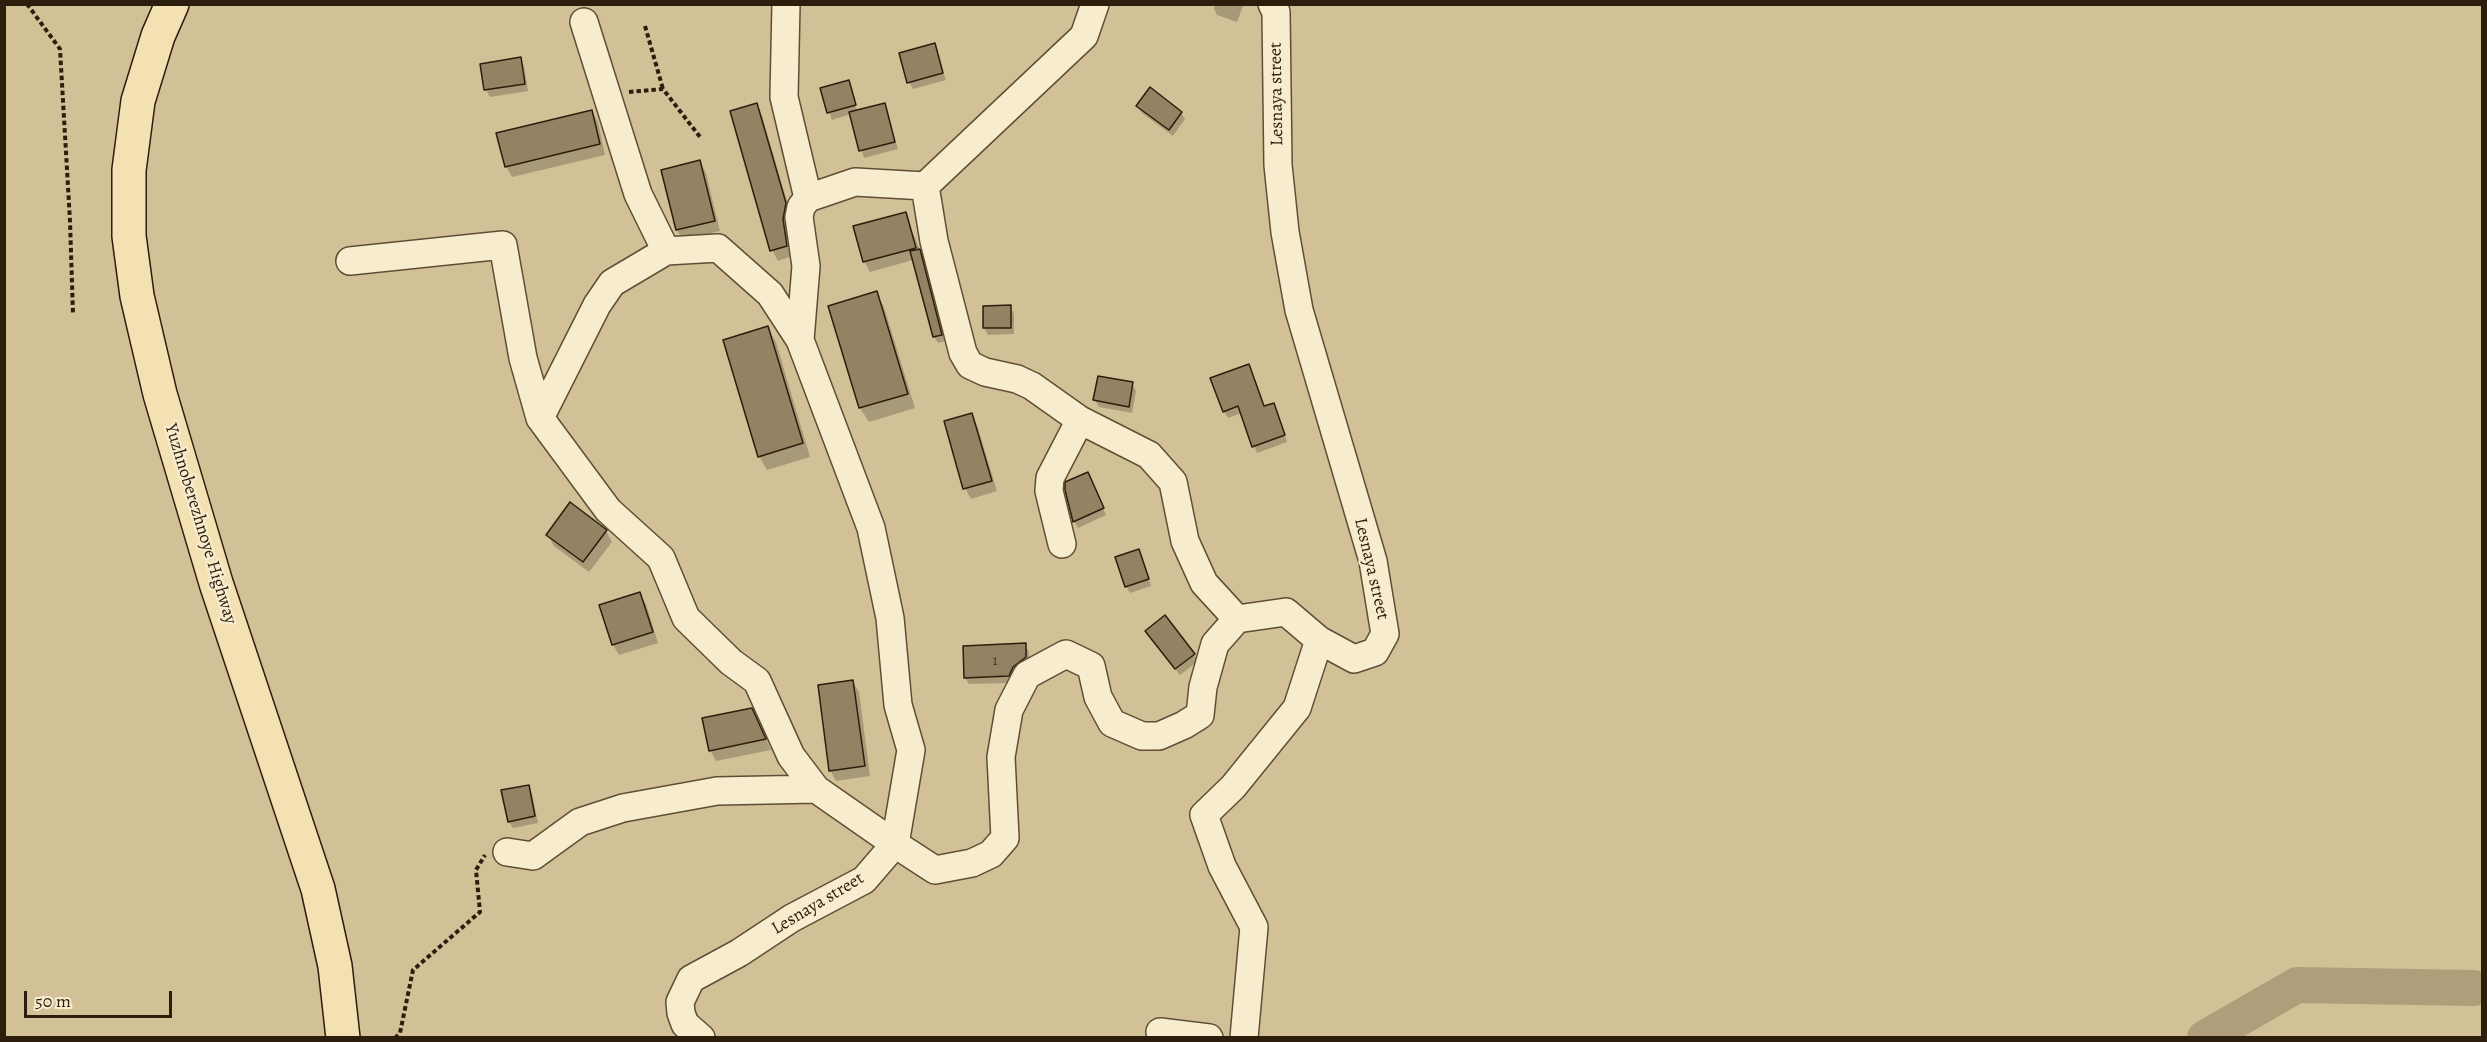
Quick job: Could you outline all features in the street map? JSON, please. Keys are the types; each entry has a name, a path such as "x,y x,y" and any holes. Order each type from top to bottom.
{"highway":[{"name":"Yuzhnoberezhnoye Highway","path":"172,4 158,36 138,101 129,170 129,236 137,296 160,394 216,583 318,889 335,966 343,1038"},
{"name":"Yuzhnoberezhnoye Highway","path":"187,4 172,33 154,102 146,170 146,236 155,297 175,395 335,891 352,968 359,1038"}],"street":[{"path":"786,4 784,97 808,198"},
{"path":"800,340 806,266 798,217 801,207 808,198 855,182 925,186 1084,36 1095,4"},
{"name":"Lesnaya street","path":"1237,619 1286,612 1319,640 1354,659 1375,652 1386,634 1373,561 1297,299 1285,232 1278,165 1276,12 1272,4"},
{"path":"584,22 638,194 666,251"},
{"path":"350,261 503,245 523,358 540,418 608,510 660,558 686,618 731,662 757,681 791,756 816,789 935,870 972,863 991,854 1005,838 1001,757 1009,710 1027,675 1066,654 1090,666 1098,697 1112,723 1142,736 1160,736 1200,715 1203,687 1215,644 1237,619 1204,583 1185,541 1173,482 1149,455 1080,420 1032,386 976,369 970,365 963,353 934,241 925,186"},
{"path":"540,418 597,305 612,283 666,251 718,248 770,294 800,340 871,528 890,618 898,705 911,750 895,844"},
{"path":"1062,544 1049,491 1050,478 1080,420"},
{"path":"1244,1038 1254,927 1222,866 1204,815 1233,787 1297,708 1319,640"},
{"path":"507,852 533,856 580,822 622,808 717,791 816,789"},
{"name":"Lesnaya street","path":"701,1038 686,1024 681,1013 680,1002 691,979 740,952 792,918 864,880 895,844"},
{"path":"1160,1032 1209,1038"}],"path":[{"path":"27,4 60,49 73,314"},
{"path":"645,26 663,89 700,137"},
{"path":"607,94 663,89"},
{"path":"395,1038 400,1033 413,970 480,912 477,870 489,848 507,852"}],"shaded area":[{"path":"5,5 2482,5 2482,1037 5,1037"}],"building":[{"path":"935,43 943,73 907,83 899,53"},
{"path":"521,57 525,84 484,90 480,64"},
{"path":"849,80 856,105 827,113 820,88"},
{"path":"1150,87 1182,112 1169,130 1136,106"},
{"path":"757,103 786,203 783,219 787,246 770,251 730,111"},
{"path":"885,103 895,142 859,151 849,112"},
{"path":"592,110 600,144 505,167 496,133"},
{"path":"700,160 715,221 676,230 661,170"},
{"path":"906,212 916,248 863,262 853,226"},
{"path":"920,249 942,335 933,337 910,251"},
{"path":"877,291 908,394 859,408 828,306"},
{"path":"1011,305 1011,328 983,328 983,306"},
{"path":"768,326 803,443 758,457 723,340"},
{"path":"1249,364 1264,406 1274,403 1285,435 1252,447 1238,406 1223,412 1210,378"},
{"path":"1098,376 1133,382 1129,407 1093,400"},
{"path":"972,413 992,481 963,489 944,421"},
{"path":"1088,472 1104,508 1073,522 1065,482"},
{"path":"570,502 607,530 583,562 546,535"},
{"path":"1139,549 1149,579 1125,587 1115,557"},
{"path":"640,592 653,632 612,645 599,605"},
{"path":"1165,615 1195,654 1175,669 1145,631"},
{"path":"1026,643 1026,657 1013,667 1009,676 964,678 963,646"},
{"path":"853,680 865,766 829,771 818,685"},
{"path":"752,708 766,739 709,751 702,718"},
{"path":"529,785 535,816 508,822 501,790"}],"waterway":[{"path":"2205,1038 2297,985 2474,988"}]}
